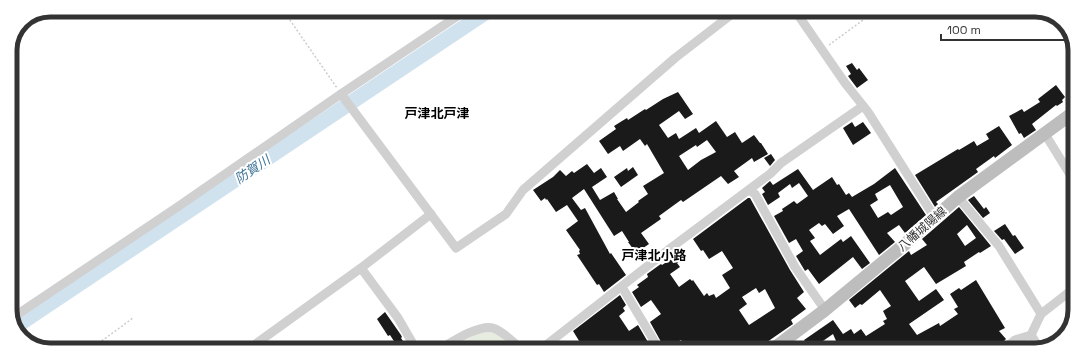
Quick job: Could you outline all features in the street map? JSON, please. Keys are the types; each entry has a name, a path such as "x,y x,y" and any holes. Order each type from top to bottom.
{"main road":[{"name":"八幡城陽線","path":"782,343 825,310 958,197 1068,117"}],"street":[{"path":"17,314 176,208 341,94 457,17"},
{"path":"341,94 456,248 506,214 523,190 675,58 728,17"},
{"path":"800,17 868,112 935,218"},
{"path":"549,343 672,247 770,174 781,163 863,106"},
{"path":"1045,134 1068,171"},
{"path":"749,190 755,194 795,267 825,310"},
{"path":"958,197 999,246 1041,314"},
{"path":"257,343 361,268 431,214"},
{"path":"361,268 398,318 413,343"},
{"path":"622,287 655,343"},
{"path":"1011,343 1015,340 1031,335 1041,314 1068,293"},
{"path":"451,343 470,333 486,327 498,331 513,343"},
{"path":"1031,335 1036,343"}],"path":[{"path":"288,17 341,94"},
{"path":"823,50 867,17"},
{"path":"98,343 132,318"}],"shaded area":[{"path":"482,331 495,332 508,343 460,343"}],"building":[{"path":"852,63 857,70 859,68 868,80 857,88 848,76 851,74 846,66"},
{"path":"1056,85 1065,97 1062,100 1063,102 1057,106 1056,105 1032,124 1036,130 1024,138 1021,133 1019,134 1009,116 1022,109 1024,112 1040,102 1038,99"},
{"path":"678,92 693,114 685,119 679,111 659,125 668,138 676,133 679,139 696,128 699,133 716,121 727,137 735,132 742,143 754,135 768,154 754,162 752,158 734,171 739,177 728,184 721,176 683,202 681,200 659,216 661,219 641,233 649,244 636,253 622,231 614,236 584,189 572,198 581,210 585,208 610,254 611,253 626,275 604,292 599,284 597,285 577,255 580,254 580,250 566,230 578,221 567,205 556,212 547,199 546,200 545,198 541,201 533,190 553,177 560,170 566,176 572,171 574,173 587,164 594,173 601,168 607,177 592,187 600,200 614,192 626,212 648,194 643,186 664,173 647,144 645,146 640,139 623,151 620,146 608,154 599,141 616,129 614,126 627,118 628,120 663,99","holes":["707,140 716,152 701,160 688,170 679,156"]},
{"path":"852,122 855,127 863,122 871,133 853,145 843,128"},
{"path":"999,126 1012,145 995,158 994,156 976,169 978,172 936,202 938,204 935,207 915,175 974,141 977,146 989,139 986,134"},
{"path":"771,154 775,160 770,166 764,158"},
{"path":"633,167 638,175 621,187 614,177 627,168 628,171"},
{"path":"895,168 926,215 905,233 899,225 887,233 895,242 879,255 849,209 837,216 844,226 833,234 825,224 822,226 819,223 809,230 815,238 810,241 820,255 841,239 843,242 851,236 870,263 862,269 853,257 819,284 808,269 805,271 796,256 803,251 796,239 789,243 774,216 783,211 782,209 794,201 797,204 808,196 799,183 792,188 790,184 778,193 780,197 768,205 762,194 765,192 762,188 770,181 773,185 798,169 813,190 832,177 837,185 839,184 846,195 849,193 852,197 874,184","holes":["890,185 903,207 891,215 888,212 878,218 870,205 878,200 875,194"]},
{"path":"974,196 984,209 986,207 990,213 983,218 968,200"},
{"path":"750,198 804,292 797,298 806,309 791,320 793,324 766,343 683,343 681,340 676,343 662,343 650,322 661,314 651,300 641,307 632,292 639,287 637,285 648,277 647,274 676,256 680,261 677,263 680,267 670,274 679,287 690,279 692,281 693,280 704,296 707,293 709,296 714,294 716,298 730,288 722,275 733,268 722,251 709,259 703,250 701,251 693,239","holes":["756,288 759,293 765,289 775,308 749,325 739,310 747,304 742,297"]},
{"path":"959,207 991,246 964,262 966,266 936,284 924,267 905,281 919,301 936,289 944,300 909,324 917,335 939,323 940,326 958,314 954,309 958,307 950,294 959,288 961,290 976,280 1005,328 999,331 1006,339 1002,343 837,343 833,334 820,343 806,343 804,340 833,320 843,334 851,329 854,334 861,329 866,336 885,324 883,321 887,319 883,311 891,306 880,290 862,305 860,304 855,308 849,300 909,251 911,255 927,245 922,239","holes":["967,225 976,238 965,246 957,234"]},
{"path":"1005,224 1024,248 1015,254 1004,239 1002,240 994,231"},
{"path":"620,295 626,305 623,308 625,311 619,316 629,331 638,325 648,343 580,343 573,331"},
{"path":"385,312 401,335 404,343 395,343 390,335 388,336 377,319"}],"waterway":[{"name":"防賀川","path":"20,324 479,17"}],"district":[{"name":"戸津北戸津","path":"437,113"},
{"name":"戸津北小路","path":"654,255"}]}
